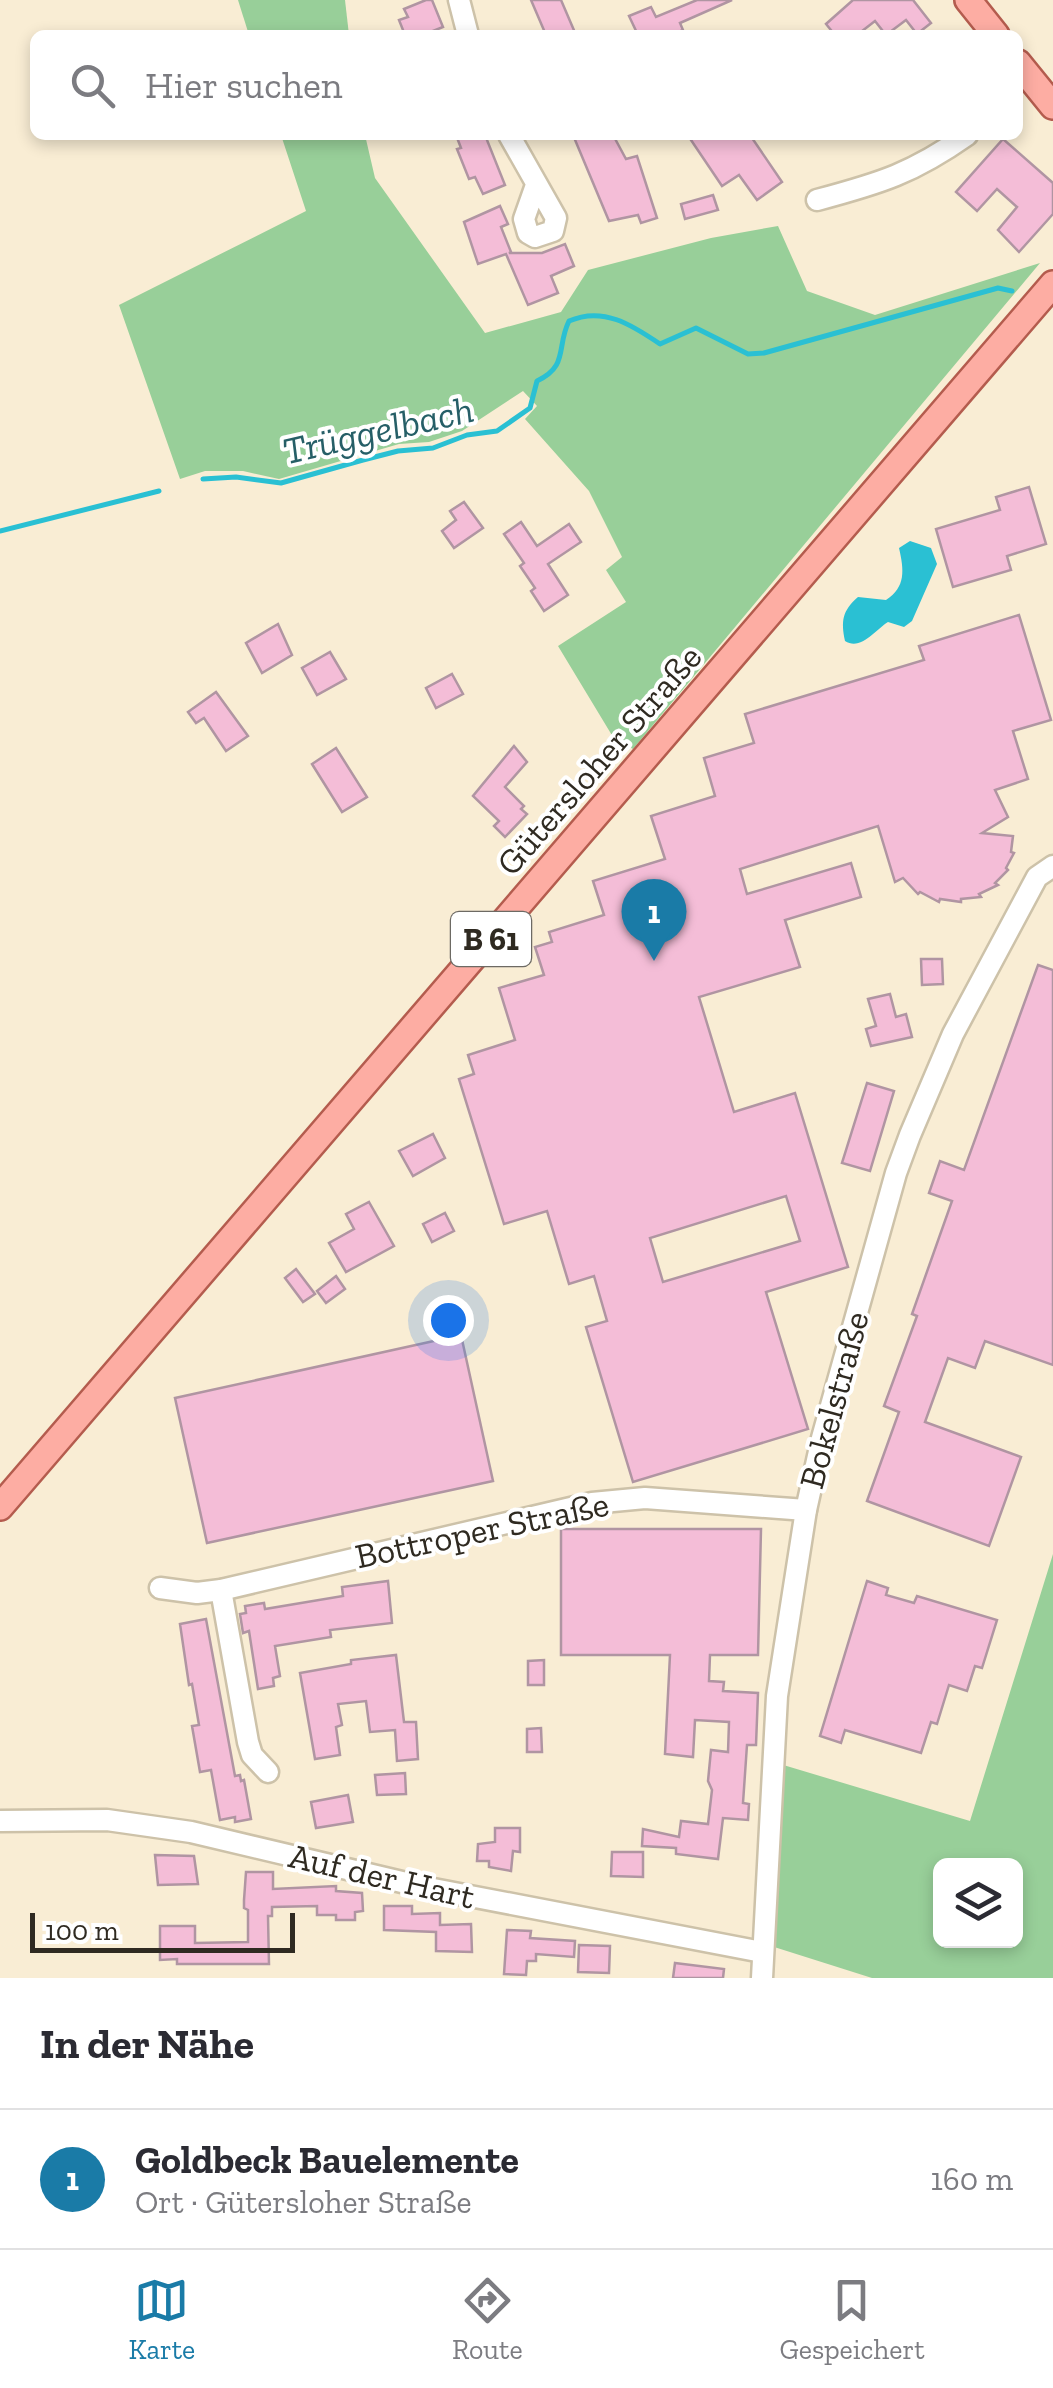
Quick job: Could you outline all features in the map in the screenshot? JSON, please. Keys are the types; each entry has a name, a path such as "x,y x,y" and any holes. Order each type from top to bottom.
{"main road":[{"path":"968,0 992,30"},
{"path":"1023,80 1053,106"},
{"name":"Gütersloher Straße","path":"0,1507 1053,284"}],"street":[{"path":"458,0 467,30"},
{"path":"512,140 536,185"},
{"path":"818,200 902,175 960,140"},
{"name":"Bokelstraße","path":"762,1978 777,1696 806,1510 822,1438 910,1135 953,1034 1037,877 1053,866"},
{"name":"Bottroper Straße","path":"160,1588 197,1593 221,1590 592,1502 645,1498 806,1510"},
{"path":"221,1590 248,1742 252,1755 268,1772"},
{"name":"Auf der Hart","path":"0,1821 107,1820 191,1832 422,1887 762,1952"}],"green space":[{"path":"238,0 345,0 348,30 247,30"},
{"path":"283,140 366,140 375,178 485,333 561,312 588,270 711,238 778,226 807,291 875,315 1040,263 633,749 613,737 558,646 626,602 606,570 622,557 589,491 525,419 537,406 523,391 462,431 429,442 399,444 279,479 243,471 205,471 180,479 119,305 306,211"},
{"path":"1053,1554 1053,1978 872,1978 771,1946 780,1764 970,1821"}],"water":[{"path":"910,541 931,548 937,564 912,621 904,627 888,622 862,641 845,641 844,617 858,597 886,600 897,589 902,571 899,548"}],"building":[{"path":"432,0 443,27 403,30 399,20 408,17 404,9"},
{"path":"531,0 561,0 574,30 544,30"},
{"path":"697,0 732,0 680,23 683,30 636,30 629,16 651,7 656,17"},
{"path":"853,0 913,0 931,23 922,30 914,30 906,20 893,30 882,30 875,21 863,30 831,30 826,24"},
{"path":"458,140 487,140 505,185 483,194 475,177 469,179 457,149 461,148"},
{"path":"575,140 616,140 626,159 637,156 657,218 641,223 638,215 609,221"},
{"path":"691,140 753,140 782,182 757,200 739,175 722,186"},
{"path":"1004,140 1053,183 1053,214 1019,252 998,230 1017,207 997,189 977,211 956,192"},
{"path":"713,195 718,210 685,219 681,204"},
{"path":"500,206 508,224 501,227 509,253 542,253 565,244 574,266 551,276 558,293 528,305 506,254 478,264 464,222"},
{"path":"1029,487 1046,544 1007,556 1011,570 953,587 936,529 1000,510 996,497"},
{"path":"464,502 483,528 454,548 442,531 456,520 450,511"},
{"path":"521,522 537,546 569,524 581,542 548,564 568,595 544,611 520,566 524,563 504,534"},
{"path":"1019,615 1051,720 1013,731 1028,779 995,790 1008,817 982,833 1013,836 1014,853 1008,870 995,883 998,885 979,894 981,897 961,902 939,902 918,894 903,878 895,882 878,826 740,869 747,894 851,863 861,897 785,920 800,967 699,997 734,1112 795,1093 848,1267 766,1292 808,1429 633,1482 586,1327 607,1321 594,1276 569,1284 547,1211 504,1224 459,1079 474,1074 468,1055 515,1040 499,988 544,975 535,947 552,942 549,932 604,915 593,881 665,859 651,816 715,796 704,758 754,743 745,714 924,660 919,646","holes":["786,1196 800,1241 663,1282 650,1238"]},
{"path":"278,624 292,655 262,673 246,643"},
{"path":"330,652 346,679 317,695 302,668"},
{"path":"452,674 463,694 436,708 426,688"},
{"path":"216,692 248,736 226,751 204,718 196,723 188,712"},
{"path":"514,746 527,762 505,787 527,814 505,837 494,826 499,821 473,796"},
{"path":"336,748 367,797 342,812 312,764"},
{"path":"921,959 942,959 943,984 922,985"},
{"path":"1038,965 1053,970 1053,1365 985,1341 975,1368 948,1358 925,1422 1021,1457 989,1546 867,1501 899,1412 884,1406 952,1201 929,1193 940,1161 964,1170"},
{"path":"890,994 896,1017 906,1014 912,1037 871,1046 866,1029 876,1026 868,999"},
{"path":"867,1083 894,1091 870,1171 842,1163"},
{"path":"433,1134 445,1158 413,1176 399,1151"},
{"path":"369,1202 394,1246 346,1272 329,1243 354,1229 346,1214"},
{"path":"445,1213 454,1231 432,1242 423,1224"},
{"path":"296,1269 315,1294 303,1302 285,1278"},
{"path":"336,1276 345,1289 326,1303 317,1291"},
{"path":"461,1335 493,1481 207,1543 175,1398"},
{"path":"561,1529 761,1529 758,1655 710,1655 709,1681 724,1682 723,1691 758,1693 756,1745 747,1745 743,1803 749,1804 748,1820 723,1818 718,1859 676,1854 676,1848 642,1846 643,1829 679,1837 681,1821 708,1824 711,1750 728,1752 729,1722 695,1720 693,1757 665,1754 670,1655 561,1655"},
{"path":"388,1581 392,1623 330,1630 331,1637 275,1646 280,1676 273,1678 274,1686 258,1689 249,1631 243,1633 240,1614 246,1613 245,1606 264,1603 265,1609 343,1596 342,1587"},
{"path":"867,1581 888,1588 886,1595 914,1603 917,1596 997,1620 982,1668 975,1666 967,1691 949,1685 937,1724 931,1722 921,1753 845,1730 841,1743 820,1736"},
{"path":"206,1619 235,1776 244,1780 251,1819 235,1822 235,1817 220,1820 211,1770 200,1772 192,1726 199,1725 180,1624"},
{"path":"396,1655 404,1722 416,1722 418,1759 397,1761 395,1730 370,1732 366,1701 338,1704 342,1725 336,1727 340,1755 315,1759 300,1673 351,1664 351,1660"},
{"path":"544,1660 544,1685 528,1685 528,1661"},
{"path":"541,1728 542,1752 527,1752 527,1729"},
{"path":"405,1773 406,1794 377,1795 375,1775"},
{"path":"348,1795 353,1822 316,1828 311,1802"},
{"path":"495,1828 520,1828 520,1852 513,1851 511,1871 489,1867 489,1861 477,1861 478,1844 495,1842"},
{"path":"612,1852 643,1852 643,1877 611,1876"},
{"path":"155,1855 194,1856 198,1884 158,1885"},
{"path":"246,1872 273,1872 273,1889 336,1886 336,1891 362,1893 363,1911 355,1912 355,1920 336,1920 336,1915 317,1915 317,1906 272,1907 272,1916 268,1916 269,1964 177,1964 177,1959 160,1960 160,1926 195,1926 195,1943 248,1942 248,1910 244,1908"},
{"path":"384,1906 412,1906 412,1914 440,1913 440,1925 471,1924 472,1952 436,1951 436,1932 384,1930"},
{"path":"507,1930 531,1931 530,1938 575,1941 574,1957 536,1954 536,1961 527,1961 526,1975 504,1974"},
{"path":"579,1945 610,1946 609,1973 578,1972"},
{"path":"675,1963 724,1969 723,1978 673,1978"}],"waterway":[{"name":"Trüggelbach","path":"203,479 236,477 281,483 398,451 433,448 467,435 497,431 530,408 537,381 558,362 569,321 582,317 617,320 660,344 696,328 748,354 764,353 998,288 1012,291"},
{"name":"Trüggelbach","path":"0,531 159,491"}],"place":[{"name":"Goldbeck Bauelemente","path":"654,961"}]}
